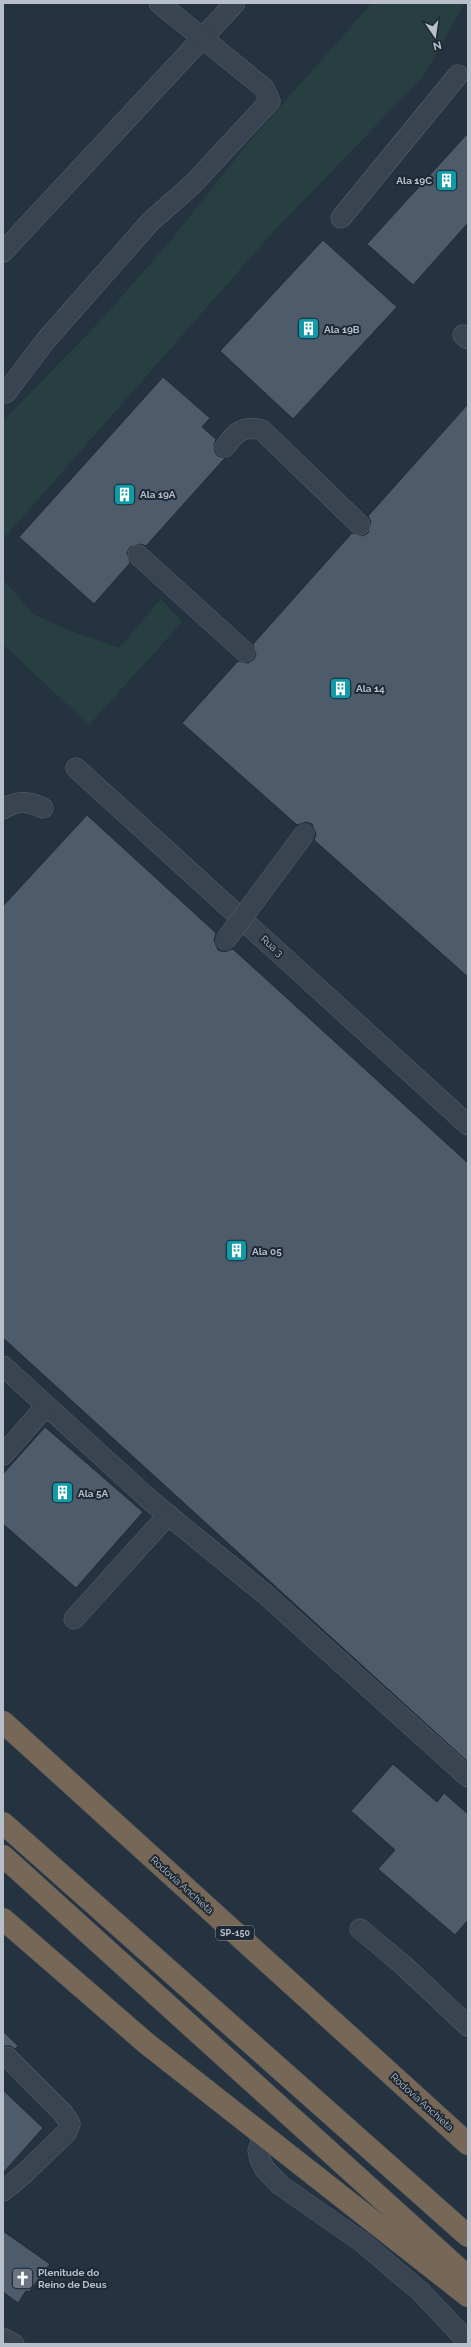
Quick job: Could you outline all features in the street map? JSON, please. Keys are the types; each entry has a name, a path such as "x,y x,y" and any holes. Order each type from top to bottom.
{"highway":[{"name":"Rodovia Anchieta","path":"3,1722 468,2144"},
{"path":"3,1823 468,2236"},
{"path":"3,1856 468,2277"},
{"path":"3,1919 146,2043 468,2296"}],"street":[{"path":"6,393 46,340 151,221 192,185 267,106 269,96 264,88 159,3"},
{"path":"3,252 235,3"},
{"path":"341,218 465,74"},
{"path":"225,446 240,430 247,428 262,430 360,525"},
{"path":"138,555 245,652"},
{"name":"Rua 3","path":"76,768 468,1125"},
{"path":"3,808 15,803 29,802 43,808"},
{"path":"225,941 305,833"},
{"path":"3,1366 168,1516 265,1594 468,1777"},
{"path":"3,1454 46,1406"},
{"path":"74,1619 168,1516"},
{"path":"360,1929 402,1964 468,2026"},
{"path":"3,2191 67,2132 70,2124 63,2113 7,2057"},
{"path":"263,2136 258,2151 260,2159 264,2168 280,2185 368,2247 421,2292 468,2342"},
{"path":"3,2338 14,2344"}],"green space":[{"path":"372,3 465,3 423,77 273,232 6,536 3,533 3,421 103,318 170,241 247,144"},
{"path":"3,579 33,614 66,629 119,648 161,599 182,622 89,725 3,644"}],"building":[{"name":"Ala 19C","path":"468,133 468,223 413,285 367,244"},
{"name":"Ala 19B","path":"323,240 397,307 293,419 220,351"},
{"name":"Ala 19A","path":"163,377 210,418 202,427 216,439 214,445 215,452 218,456 225,458 146,546 140,544 130,547 127,553 130,563 94,604 19,537"},
{"name":"Ala 14","path":"468,404 468,977 314,840 316,834 312,824 306,822 297,825 182,723 238,661 248,663 254,659 256,654 253,644 352,533 363,536 368,533 371,522 368,516"},
{"name":"Ala 05","path":"87,815 216,933 214,940 218,950 224,952 233,949 468,1163 468,1762 3,1338 3,906"},
{"name":"Ala 5A","path":"45,1427 143,1512 76,1588 3,1524 3,1474"},
{"path":"393,1764 437,1802 444,1793 468,1814 468,1920 455,1935 378,1869 395,1850 351,1811"},
{"path":"3,2031 18,2046 15,2049 10,2046 3,2046"},
{"path":"3,2090 43,2128 3,2173"},
{"name":"Plenitude do Reino de Deus","path":"3,2231 50,2264 29,2292 26,2291 18,2303 3,2292"}],"place":[{"name":"Ala 19C","path":"447,180"},
{"name":"Ala 19B","path":"308,329"},
{"name":"Ala 19A","path":"125,494"},
{"name":"Ala 14","path":"341,688"},
{"name":"Ala 05","path":"236,1251"},
{"name":"Ala 5A","path":"62,1493"},
{"name":"Plenitude do Reino de Deus","path":"22,2278"}]}
